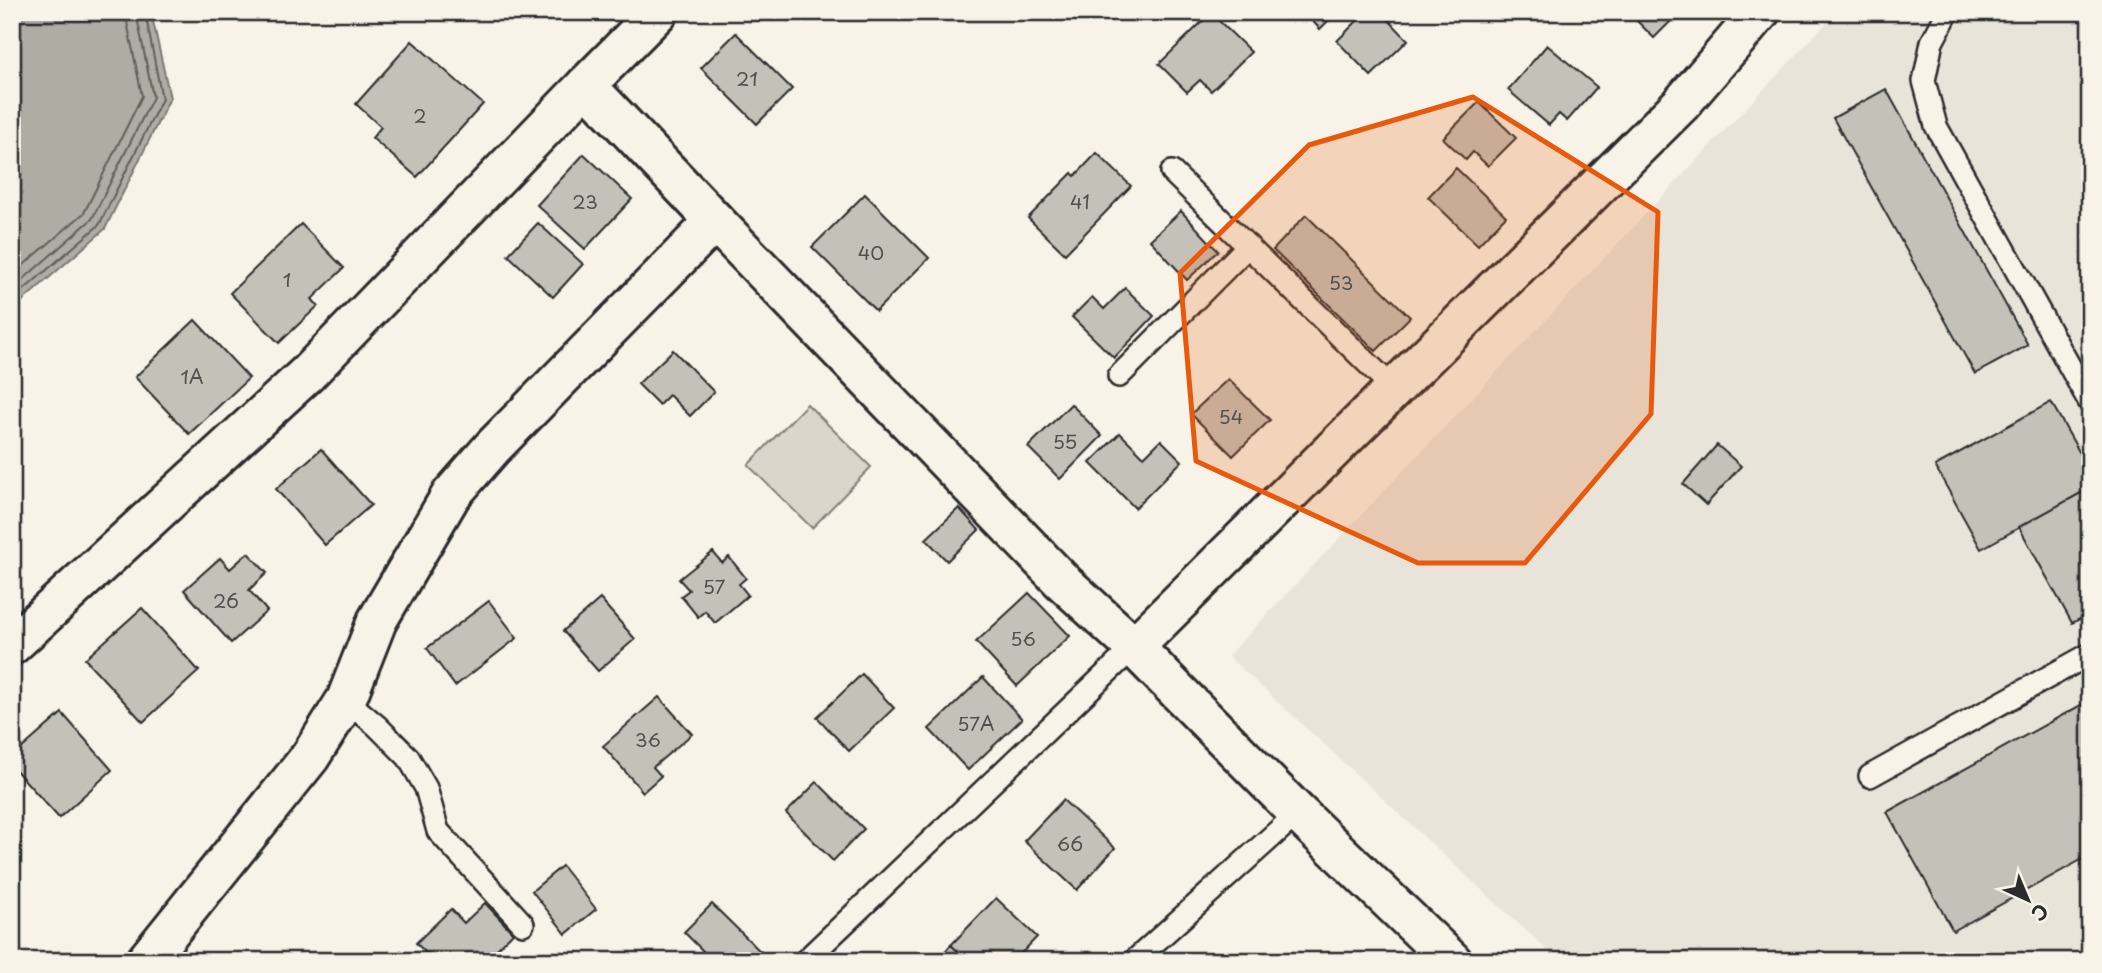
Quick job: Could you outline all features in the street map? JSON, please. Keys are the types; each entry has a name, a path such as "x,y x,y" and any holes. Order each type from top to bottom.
{"street":[{"path":"12,645 307,374 658,12"},
{"path":"1134,647 1681,104 1752,15"},
{"path":"586,85 1062,581 1134,647 1298,813 1452,961"},
{"path":"146,961 310,757 345,700 377,621 451,495 492,447 715,222"}],"lane":[{"path":"1948,12 1932,42 1924,81 1936,126 2090,403"},
{"path":"1172,172 1395,390"},
{"path":"1119,376 1248,246"},
{"path":"805,961 1134,647"},
{"path":"1870,776 2090,654"},
{"path":"345,700 377,726 408,757 426,788 438,831 523,924"},
{"path":"1134,961 1298,813"}],"highlighted area":[{"path":"1473,97 1658,212 1651,414 1525,563 1418,563 1196,461 1180,273 1309,145"}],"shaded area":[{"path":"1837,12 2090,12 2090,961 1559,961 1228,656"},
{"path":"807,404 871,467 812,528 748,465"}],"water":[{"path":"12,12 151,12 170,98 105,229 12,310"}],"building":[{"path":"1304,12 1337,12 1320,29"},
{"path":"1366,12 1381,12 1408,40 1371,76 1337,41"},
{"path":"1628,12 1680,12 1654,38"},
{"path":"1211,13 1251,52 1211,91 1200,80 1187,92 1159,64"},
{"path":"736,33 792,89 757,124 701,68"},
{"path":"412,41 483,104 417,177 372,138 381,127 356,104"},
{"path":"1547,45 1597,87 1567,121 1559,114 1549,125 1508,90"},
{"path":"1886,89 2028,345 1975,374 1833,118"},
{"path":"1479,102 1516,138 1488,166 1473,152 1466,160 1443,138"},
{"path":"1097,153 1131,186 1065,254 1028,218 1072,173 1075,176"},
{"path":"584,154 632,199 585,249 537,205"},
{"path":"1456,168 1506,216 1478,245 1428,197"},
{"path":"865,194 929,258 876,311 812,247"},
{"path":"1181,211 1218,251 1187,280 1150,240"},
{"path":"1306,215 1410,317 1376,351 1273,250"},
{"path":"538,223 583,264 553,297 508,255"},
{"path":"301,224 344,268 312,299 318,306 279,343 230,293"},
{"path":"1125,288 1154,316 1114,358 1072,317 1092,297 1104,309"},
{"path":"195,320 249,378 189,434 135,377"},
{"path":"673,350 714,392 690,416 669,395 659,405 638,384"},
{"path":"1228,379 1270,420 1233,456 1191,414"},
{"path":"2051,402 2090,471 2090,488 1981,549 1935,466"},
{"path":"1071,404 1102,436 1060,479 1028,447"},
{"path":"1120,433 1144,457 1161,440 1182,461 1135,508 1090,463"},
{"path":"1717,445 1741,466 1706,505 1683,484"},
{"path":"321,449 371,505 325,545 276,489"},
{"path":"2090,488 2090,614 2072,623 2019,527"},
{"path":"959,508 979,530 947,561 926,539"},
{"path":"713,552 722,563 729,557 746,578 739,584 748,595 715,623 705,611 698,617 681,596 689,590 679,579"},
{"path":"248,553 267,573 249,590 267,611 231,643 184,590 220,558 230,569"},
{"path":"1029,593 1070,636 1017,686 976,642"},
{"path":"600,599 635,639 598,671 563,631"},
{"path":"489,601 517,638 455,686 427,648"},
{"path":"142,608 199,671 143,722 85,659"},
{"path":"862,674 894,708 849,751 817,717"},
{"path":"983,677 1022,719 968,770 929,729"},
{"path":"659,697 692,734 653,767 661,776 643,792 603,746"},
{"path":"2090,700 2090,855 1953,931 1887,812"},
{"path":"62,713 112,770 59,818 12,766 12,757"},
{"path":"817,782 864,829 833,861 786,813"},
{"path":"1063,800 1115,848 1077,890 1024,841"},
{"path":"562,866 596,909 566,934 532,891"},
{"path":"996,898 1037,937 1017,961 968,961 951,945"},
{"path":"485,903 513,933 485,961 434,961 416,943 451,909 464,923"},
{"path":"712,904 765,956 760,961 713,961 684,932"},
{"path":"951,945 968,961 936,961"},
{"path":"401,951 411,961 391,961"}]}
